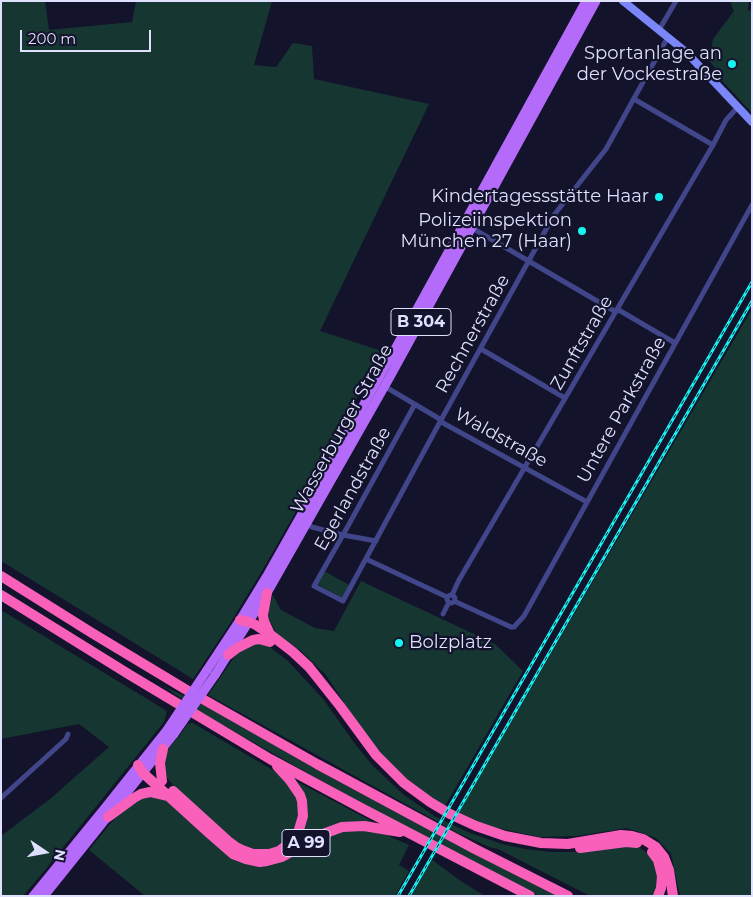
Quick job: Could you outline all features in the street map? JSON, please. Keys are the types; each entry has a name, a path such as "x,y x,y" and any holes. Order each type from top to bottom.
{"highway":[{"path":"1,576 185,689 317,764 475,849 568,896"},
{"path":"267,593 264,621 270,638 322,692 362,748 399,787 426,807 474,832 520,845 560,850 634,842 651,851 658,860 662,876 658,896"},
{"name":"A 99","path":"1,595 130,676 270,759 530,896"},
{"path":"245,622 293,652 309,667 381,760 404,783 430,802 476,826 505,836 535,842 568,844 622,835 643,839 656,847 664,857 673,896"},
{"path":"228,655 253,640 270,638"},
{"path":"162,781 160,763 163,749"},
{"path":"143,769 162,781 228,841 242,850 253,854 268,854 279,851 291,842 298,833 303,816 302,801 297,790 270,759"},
{"name":"A 99","path":"143,769 169,796 234,854 253,861 267,861 282,857 323,834 342,827 364,826 412,835"},
{"path":"108,817 141,794 150,792 169,796"}],"main road":[{"name":"Wasserburger Straße","path":"381,385 430,287 586,1"},
{"name":"Wasserburger Straße","path":"301,528 472,228 596,1"},
{"path":"623,1 691,56 752,122"},
{"name":"B 304","path":"33,896 143,769 163,749 170,732 207,670 267,593 301,528"},
{"name":"B 304","path":"44,896 108,817 170,732 216,675 301,528"}],"street":[{"path":"659,30 676,1"},
{"name":"Rechnerstraße","path":"344,600 554,215 601,156 668,37"},
{"path":"634,99 713,145"},
{"name":"Zunftstraße","path":"443,614 459,580 726,120 738,107"},
{"name":"Untere Parkstraße","path":"450,599 508,626 514,627 524,616 752,206"},
{"path":"472,228 675,343"},
{"path":"481,349 565,398"},
{"name":"Waldstraße","path":"381,385 415,404 443,423 587,502"},
{"name":"Egerlandstraße","path":"344,600 314,586 415,404"},
{"path":"301,528 312,527 343,535 376,540"},
{"path":"366,560 450,599"},
{"path":"1,798 66,739 68,734"}],"green space":[{"path":"1,1 45,1 49,30 132,22 136,1 272,1 254,65 276,67 293,43 312,46 314,79 429,104 320,331 382,351 360,391 347,422 262,571 193,679 1,561 1,504 3,502 1,501"},
{"name":"Sportanlage an der Vockestraße","path":"732,1 749,1 748,10 750,11 752,5 752,113 712,70 715,67 708,60 711,57 713,39 734,11 731,4"},
{"path":"752,309 752,896 680,896 671,854 656,838 627,828 577,836 540,837 487,826 458,813"},
{"path":"324,571 351,586 344,599 317,584"},
{"path":"361,581 495,644 523,671 445,806 413,785 372,744 325,674 300,650 277,634 269,619 269,609 273,595 281,610 315,628 334,631"},
{"path":"1,610 167,711 164,722 23,896 1,896 1,836 50,799 109,747 79,724 1,739"},
{"path":"254,642 266,644 288,661 324,700 373,766 404,795 436,817 470,833 502,844 525,849 573,852 616,845 638,847 649,854 657,867 659,880 653,896 590,896 498,849 458,833 208,695 235,656"},
{"path":"163,686 206,706 328,776 557,896 539,896 406,827 202,713"},
{"path":"191,722 276,772 293,789 301,807 292,837 276,848 263,851 239,845 176,789 164,774 163,768 166,752 188,723 190,724"},
{"path":"149,771 232,848 255,857 279,854 292,845 300,835 306,818 306,806 302,792 294,780 377,824 356,823 337,826 318,833 284,854 271,859 244,857 237,854 221,841"},
{"path":"159,795 250,863 336,831 381,830 409,845 399,865 409,871 395,896 145,896 89,850 122,811 143,797"},
{"path":"431,859 462,882 485,896 410,896"}],"railway":[{"path":"398,896 752,282"},
{"path":"409,896 752,301"}],"place":[{"name":"Sportanlage an der Vockestraße","path":"732,64"},
{"name":"Kindertagessstätte Haar","path":"659,197"},
{"name":"Polizeiinspektion München 27 (Haar)","path":"582,231"},
{"name":"Bolzplatz","path":"399,643"}]}
